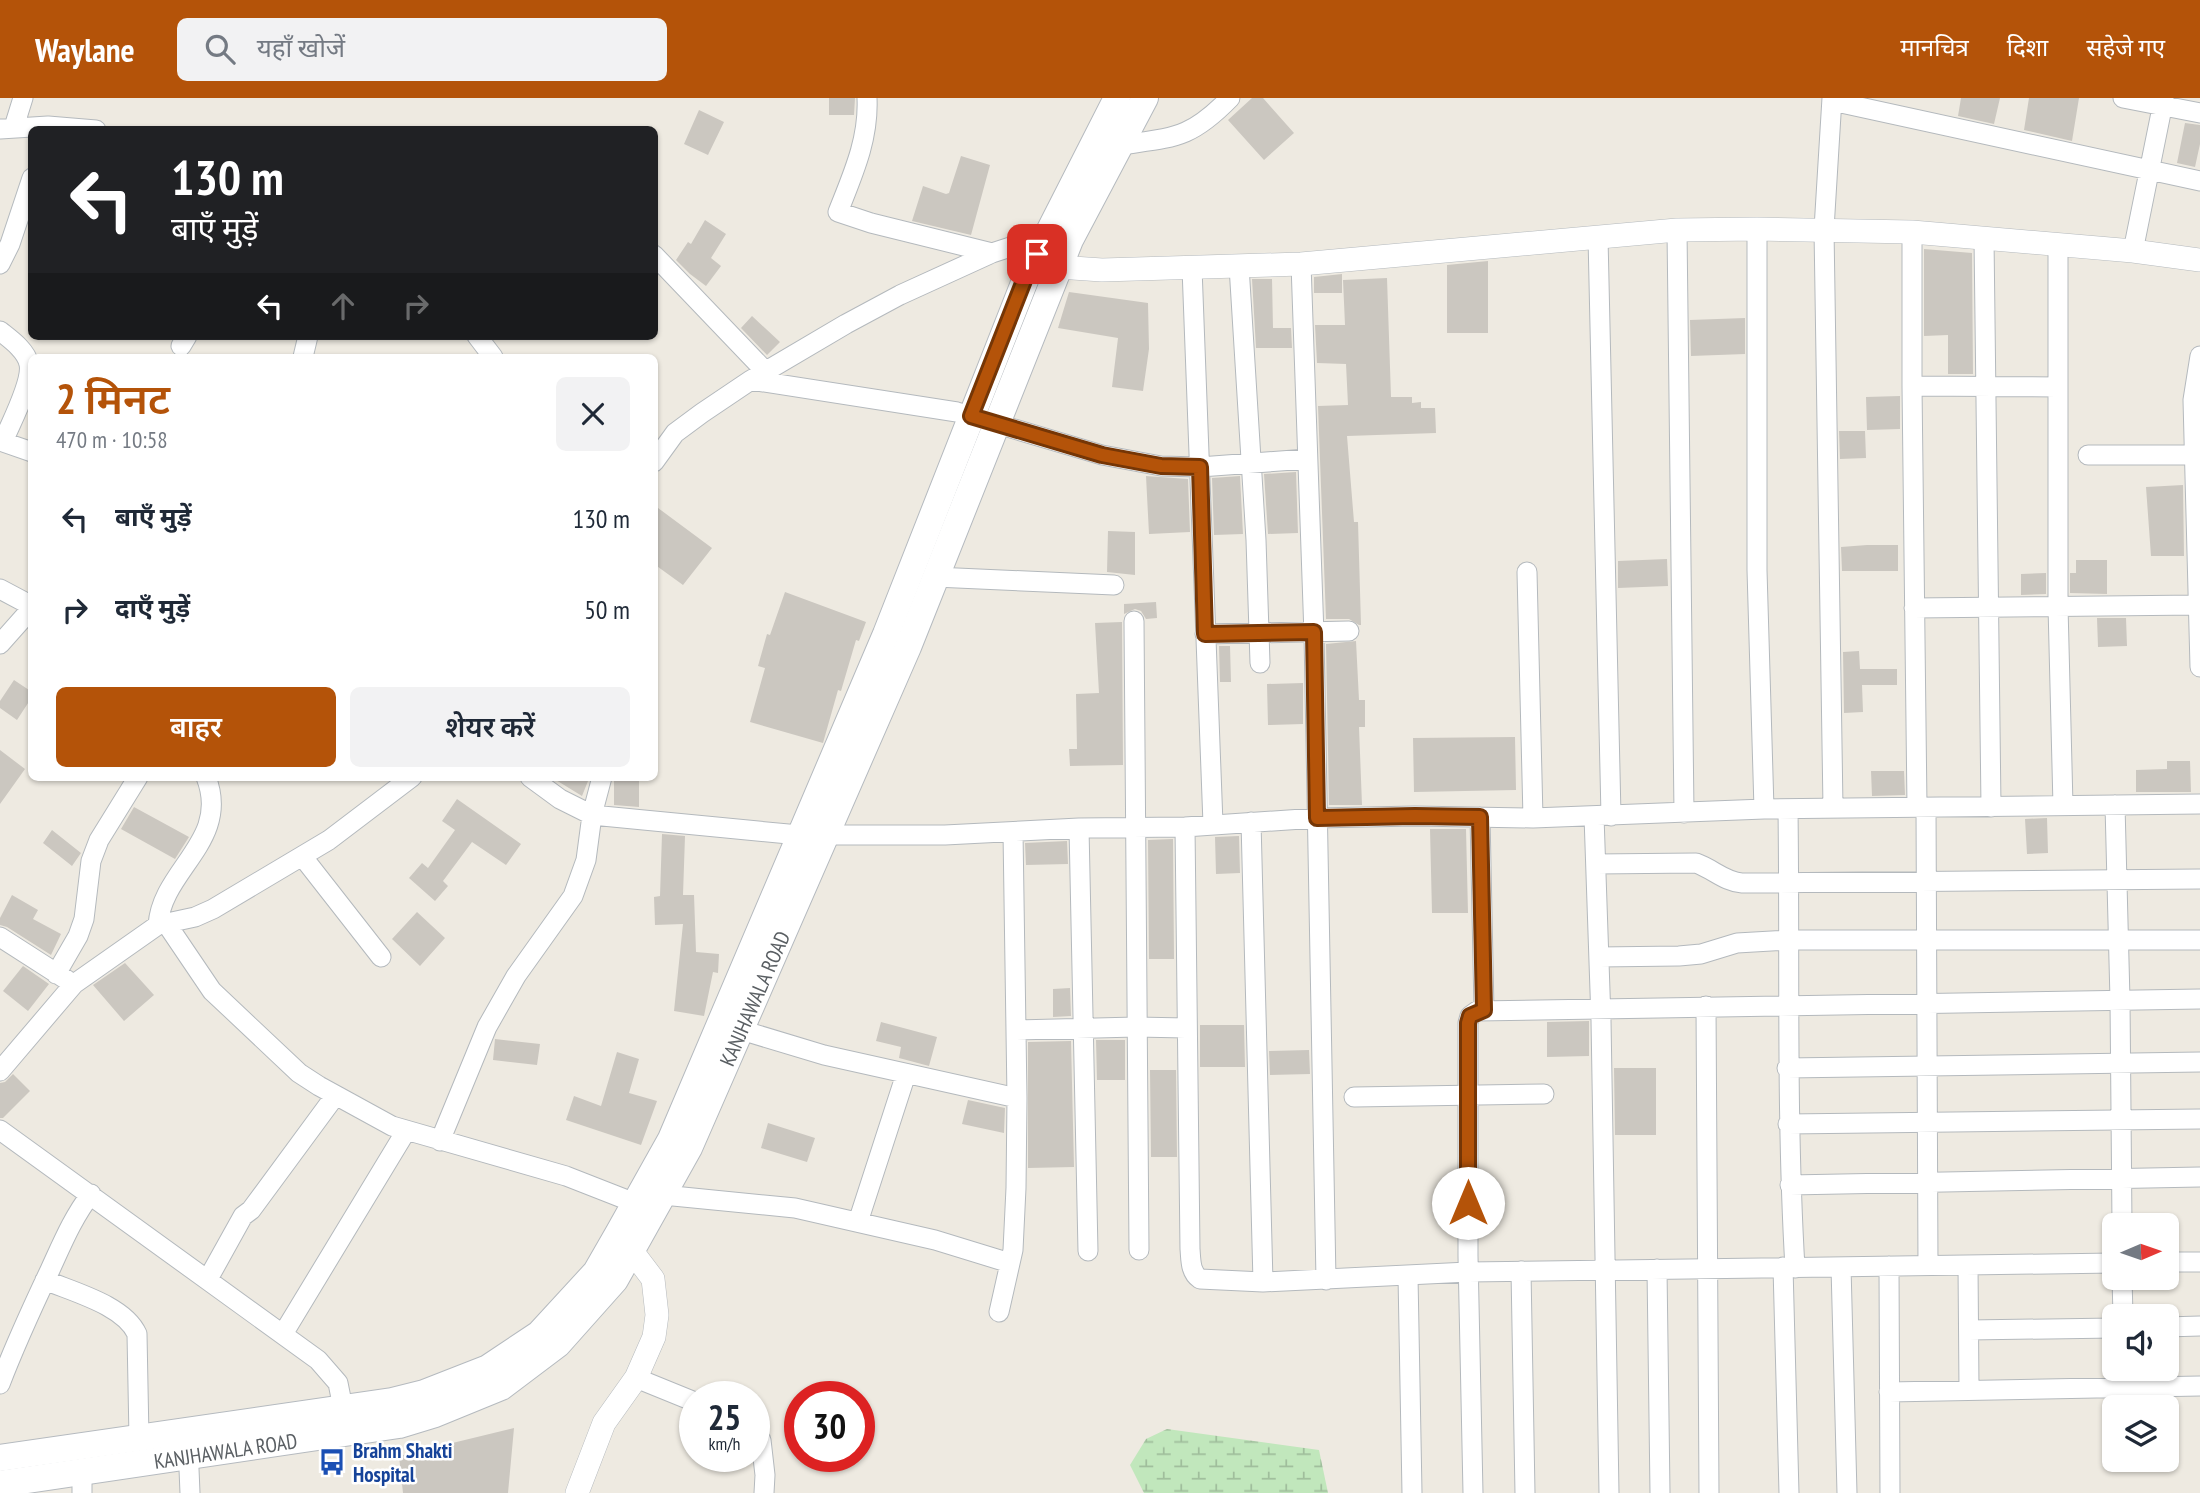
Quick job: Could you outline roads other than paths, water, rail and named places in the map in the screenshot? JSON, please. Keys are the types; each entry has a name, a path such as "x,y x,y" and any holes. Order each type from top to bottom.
{"main road":[{"name":"KANJHAWALA ROAD","path":"0,1484 82,1482 188,1443 343,1408 424,1393 488,1368 539,1334 623,1244 663,1195 689,1148 908,647 935,577 1027,273 1117,98"},
{"name":"KANJHAWALA ROAD","path":"0,1458 139,1438 188,1443 399,1425 435,1414 500,1387 558,1344 615,1280 635,1203 671,1139 886,634 983,420 1070,240 1145,98"}],"street":[{"path":"23,98 7,128 28,128"},
{"path":"867,98 866,132 838,212 871,223 992,253"},
{"path":"1121,145 1183,135 1196,129 1230,98"},
{"path":"2123,98 2164,102 2200,113"},
{"path":"1833,808 1824,229 1832,99 2149,172 2200,181"},
{"path":"2133,251 2164,102"},
{"path":"0,264 10,244 28,190"},
{"path":"1757,229 1757,556 1764,809"},
{"path":"1058,267 1082,270 1301,264 1677,230 1757,229 1912,232 2133,251 2200,260"},
{"path":"1677,230 1684,813"},
{"path":"1912,232 1914,608 1926,881 1928,1265"},
{"path":"658,456 675,433 758,376 900,295 992,253 1047,235"},
{"path":"1598,237 1602,816 1596,864 1609,1493"},
{"path":"1984,238 1991,807"},
{"path":"2058,244 2058,607 2063,806"},
{"path":"658,260 758,376 983,420 1113,457 1161,466 1200,467 1307,459"},
{"path":"1301,264 1314,632 1326,1280"},
{"path":"1239,266 1260,663"},
{"path":"1192,268 1213,824"},
{"path":"0,331 14,342 28,362"},
{"path":"480,340 491,354"},
{"path":"2200,356 2193,400 2197,455 2200,667"},
{"path":"28,381 1,442 28,451"},
{"path":"1912,386 2057,387"},
{"path":"2088,455 2197,455"},
{"path":"1527,572 1533,818"},
{"path":"935,577 1114,585"},
{"path":"0,589 28,605"},
{"path":"1914,608 2198,606"},
{"path":"1134,621 1139,1250"},
{"path":"0,644 25,628"},
{"path":"1205,634 1349,631"},
{"path":"56,974 78,936 84,919 91,861 99,841 136,781"},
{"path":"207,781 212,808 208,829 161,905 162,924 212,991 299,1073 373,1117 440,1141 566,1176 635,1203"},
{"path":"0,1071 74,984 162,924 195,917 213,909 330,840 407,781"},
{"path":"536,781 561,799 592,815 799,835 944,835 1079,828 1185,827 1317,818 1533,818 1764,809 2200,804"},
{"path":"440,1141 487,1027 516,976 573,896 586,860 592,815 601,781"},
{"path":"2115,805 2122,1213"},
{"path":"1788,809 1789,1493"},
{"path":"1480,817 1484,1010"},
{"path":"1251,822 1263,1282"},
{"path":"1185,827 1191,1266 1194,1275 1200,1279 1263,1282 1468,1272 2102,1263"},
{"path":"1079,828 1088,1251"},
{"path":"999,1312 1015,1232 1017,1098 1013,832"},
{"path":"302,856 381,957"},
{"path":"1596,864 1696,863 1732,882 2200,879"},
{"path":"0,937 74,984"},
{"path":"1599,957 1701,954 1737,943 1789,940 2200,940"},
{"path":"1473,1493 1468,1272 1467,1096 1470,1016 1484,1010 1601,1011 1706,1006 2200,999"},
{"path":"1706,1006 1709,1493"},
{"path":"1016,1030 1186,1028"},
{"path":"741,1030 824,1055 1017,1098"},
{"path":"1787,1069 2200,1062"},
{"path":"858,1222 906,1074"},
{"path":"1354,1097 1544,1094"},
{"path":"208,1279 243,1216 251,1210 335,1096"},
{"path":"1788,1124 2200,1119"},
{"path":"0,1130 208,1279 330,1371 338,1383 343,1408"},
{"path":"283,1334 406,1130"},
{"path":"1790,1185 2200,1177"},
{"path":"0,1384 16,1340 78,1211 91,1194"},
{"path":"663,1195 795,1208 935,1240 1010,1263"},
{"path":"577,1493 604,1423 636,1378 654,1337 656,1298 653,1279 623,1244"},
{"path":"2179,1262 2200,1262"},
{"path":"1968,1265 1969,1389"},
{"path":"1889,1266 1890,1493"},
{"path":"1841,1267 1847,1493"},
{"path":"1657,1269 1660,1493"},
{"path":"1521,1271 1525,1493"},
{"path":"1408,1276 1412,1493"},
{"path":"45,1280 105,1305 133,1324 137,1334 139,1438"},
{"path":"2179,1327 2200,1326"},
{"path":"1969,1330 2102,1328"},
{"path":"636,1378 679,1395"},
{"path":"1889,1392 2102,1380"},
{"path":"2152,1381 2200,1386"},
{"path":"188,1443 190,1493"},
{"path":"764,1493 765,1472"}],"place":[{"name":"Brahm Shakti Hospital","path":"332,1462"}]}
